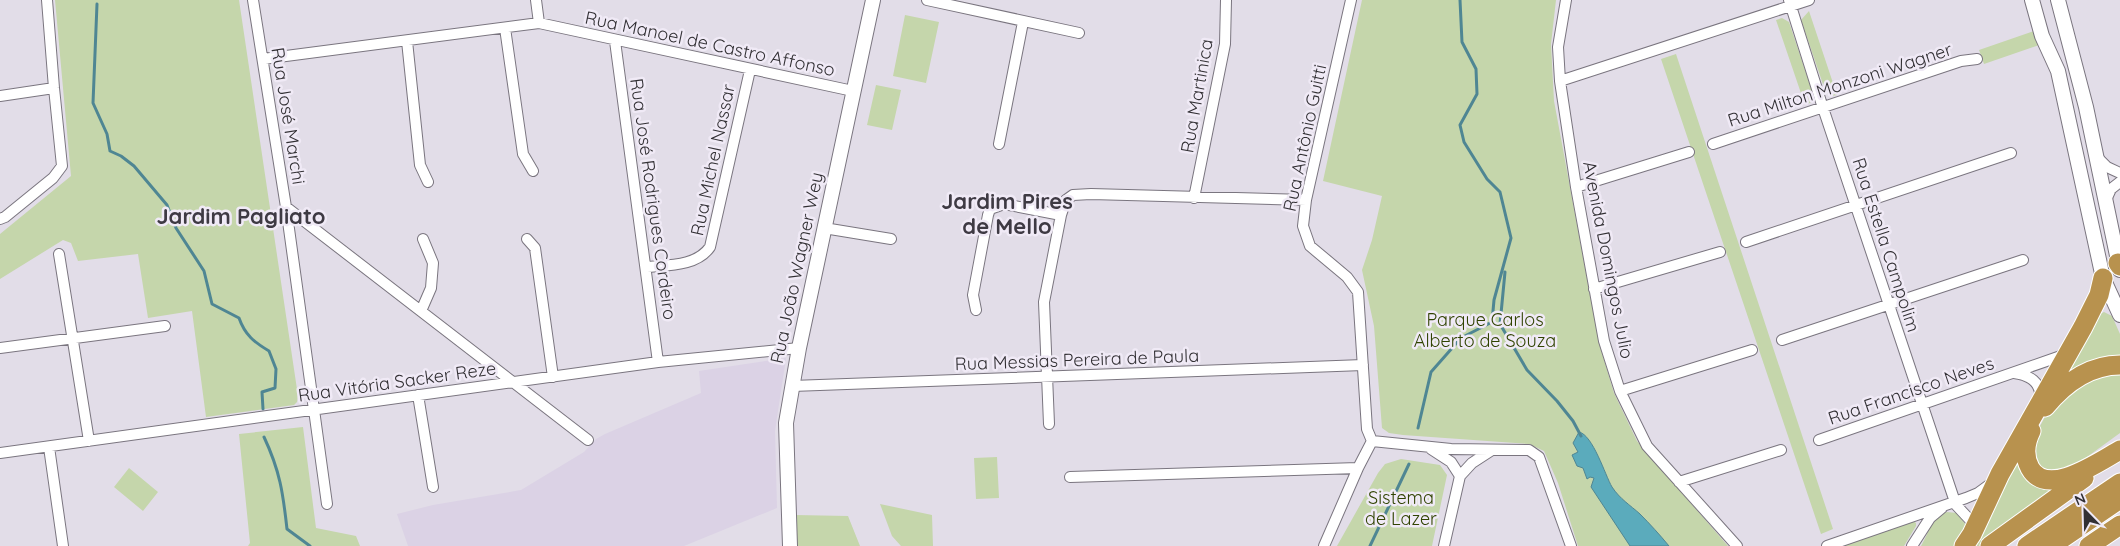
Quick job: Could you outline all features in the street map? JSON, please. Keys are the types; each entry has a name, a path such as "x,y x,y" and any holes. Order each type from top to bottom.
{"highway":[{"path":"1968,540 2000,474 2115,269"},
{"path":"2120,365 2108,365 2090,370 2058,392 2045,406 2034,426 2026,441 2025,453 2032,471 2040,478 2056,480 2072,476 2120,452"},
{"path":"1990,546 2120,452"},
{"path":"2027,546 2120,483"},
{"path":"2051,546 2120,500"},
{"path":"2089,546 2120,525"}],"main road":[{"name":"Rua João Wagner Wey","path":"790,546 786,423 799,348 873,0"},
{"path":"2032,0 2042,36 2058,71 2115,269"},
{"path":"2058,0 2074,59 2106,200 2120,315"}],"street":[{"path":"0,219 53,178 62,166 47,0"},
{"name":"Rua José Marchi","path":"253,0 286,207 327,504"},
{"path":"536,0 539,24"},
{"path":"927,0 1078,33"},
{"name":"Rua Martinica","path":"1194,198 1225,44 1226,0"},
{"name":"Rua Antônio Guitti","path":"1351,0 1306,200 1303,226 1310,246 1347,277 1358,292 1367,429 1372,441"},
{"name":"Avenida Domingos Julio","path":"1566,0 1558,47 1560,81 1576,187 1604,341 1620,392 1647,446 1737,546"},
{"path":"1560,81 1790,3 1809,0"},
{"name":"Rua Estella Campolim","path":"1790,3 1855,205 1954,500"},
{"path":"999,144 1023,22"},
{"name":"Rua Manoel de Castro Affonso","path":"263,59 539,24 853,91"},
{"path":"505,28 523,154 533,171"},
{"path":"407,41 420,165 428,182"},
{"name":"Rua José Rodrigues Cordeiro","path":"616,41 658,362"},
{"name":"Rua Milton Monzoni Wagner","path":"1713,144 1961,61 1977,59"},
{"name":"Rua Michel Nassar","path":"647,267 695,261 704,256 710,247 750,70"},
{"path":"0,96 54,88"},
{"path":"1576,187 1689,152"},
{"path":"1746,242 2011,154"},
{"path":"2096,157 2107,167 2120,173"},
{"path":"2106,200 2111,189 2120,182"},
{"path":"1049,424 1044,302 1061,215 1066,200 1073,195 1091,194 1306,200"},
{"path":"976,310 973,295 990,209 1004,204 1061,215"},
{"path":"286,207 588,440"},
{"path":"824,228 891,239"},
{"path":"421,312 431,288 433,263 423,239"},
{"path":"527,239 535,248 553,376"},
{"path":"1594,289 1720,252"},
{"path":"60,254 89,441"},
{"path":"1782,340 2023,260"},
{"path":"0,348 165,326"},
{"name":"Rua Vitória Sacker Reze","path":"0,453 658,362 799,348"},
{"name":"Rua Francisco Neves","path":"1819,440 2058,357 2070,349"},
{"path":"1620,392 1752,350"},
{"name":"Rua Messias Pereira de Paula","path":"792,386 1363,365"},
{"name":"Rua Francisco Neves","path":"2013,373 2028,375 2032,379 2040,391 2040,402"},
{"path":"418,395 433,487"},
{"path":"1324,546 1358,468 1372,441 1428,447 1529,450 1540,457 1571,546"},
{"path":"49,446 63,546"},
{"path":"1428,447 1451,462 1460,476"},
{"path":"1444,546 1460,476 1472,463 1492,450"},
{"path":"1679,482 1782,450"},
{"path":"1070,477 1358,468"},
{"path":"1827,546 1978,493 2000,474"},
{"path":"1912,546 1935,512 1954,500"},
{"path":"1954,500 1956,505 1971,520 1968,540"},
{"path":"1915,515 1924,518 1921,533"}],"shaded area":[{"path":"786,358 775,431 777,508 684,546 408,546 397,514 433,505 521,490 584,452 596,439 605,434 701,393 699,371"}],"green space":[{"path":"55,0 239,0 298,396 297,402 294,405 206,417 192,311 148,318 138,254 78,261 71,243 63,240 0,279 0,234 71,176"},
{"name":"Parque Carlos Alberto de Souza","path":"1362,0 1556,0 1551,44 1554,101 1599,343 1614,393 1637,441 1728,546 1578,546 1558,483 1544,451 1529,444 1403,435 1389,433 1382,428 1374,326 1362,270 1372,240 1382,196 1323,181"},
{"path":"1809,11 1837,95 1831,96 1826,93 1801,20"},
{"path":"905,15 939,22 926,83 893,76"},
{"path":"1782,18 1789,22 1813,94 1812,102 1805,105 1776,20"},
{"path":"2040,29 2045,43 1984,64 1979,50"},
{"path":"1676,54 1833,529 1821,534 1661,59"},
{"path":"876,85 901,90 892,130 867,125"},
{"path":"2104,312 2112,316 2120,334 2120,358 2061,378 2098,315"},
{"path":"2120,373 2120,433 2076,465 2054,473 2039,469 2034,459 2034,437 2052,404 2085,379"},
{"path":"303,427 316,528 356,536 360,546 248,546 250,543 239,434"},
{"path":"2019,456 2056,489 1982,546 1974,546"},
{"path":"997,457 999,498 976,499 974,458"},
{"name":"Sistema de Lazer","path":"1401,459 1440,465 1447,475 1432,546 1337,546 1378,473 1385,464"},
{"path":"129,468 158,492 143,511 114,487"},
{"path":"880,504 932,515 933,546 901,546 892,536"},
{"path":"1947,512 1957,513 1966,525 1955,546 1921,546 1937,518"},
{"path":"795,515 848,516 860,546 796,546"},
{"path":"1913,521 1916,523 1916,526 1904,546 1843,546"}],"water":[{"path":"1579,432 1589,440 1594,448 1615,491 1644,518 1669,546 1630,546 1591,487 1594,478 1590,477 1587,479 1583,468 1577,466 1572,455 1578,452 1573,443"}],"waterway":[{"path":"1418,428 1431,372 1461,338 1492,322 1494,300 1511,238 1500,192 1487,179 1464,142 1460,125 1477,94 1476,69 1462,42 1460,0"},
{"path":"97,4 93,103 107,134 110,151 121,156 134,166 167,205 176,228 204,271 212,304 239,318 251,338 269,351 276,369 275,388 262,392 263,409"},
{"path":"1505,272 1500,324 1527,370 1557,401 1573,421 1581,436"},
{"path":"264,437 280,482 287,529 310,546"},
{"path":"1370,546 1409,464"}],"district":[{"name":"Jardim Pires de Mello","path":"1007,214"},
{"name":"Jardim Pagliato","path":"241,216"}]}
